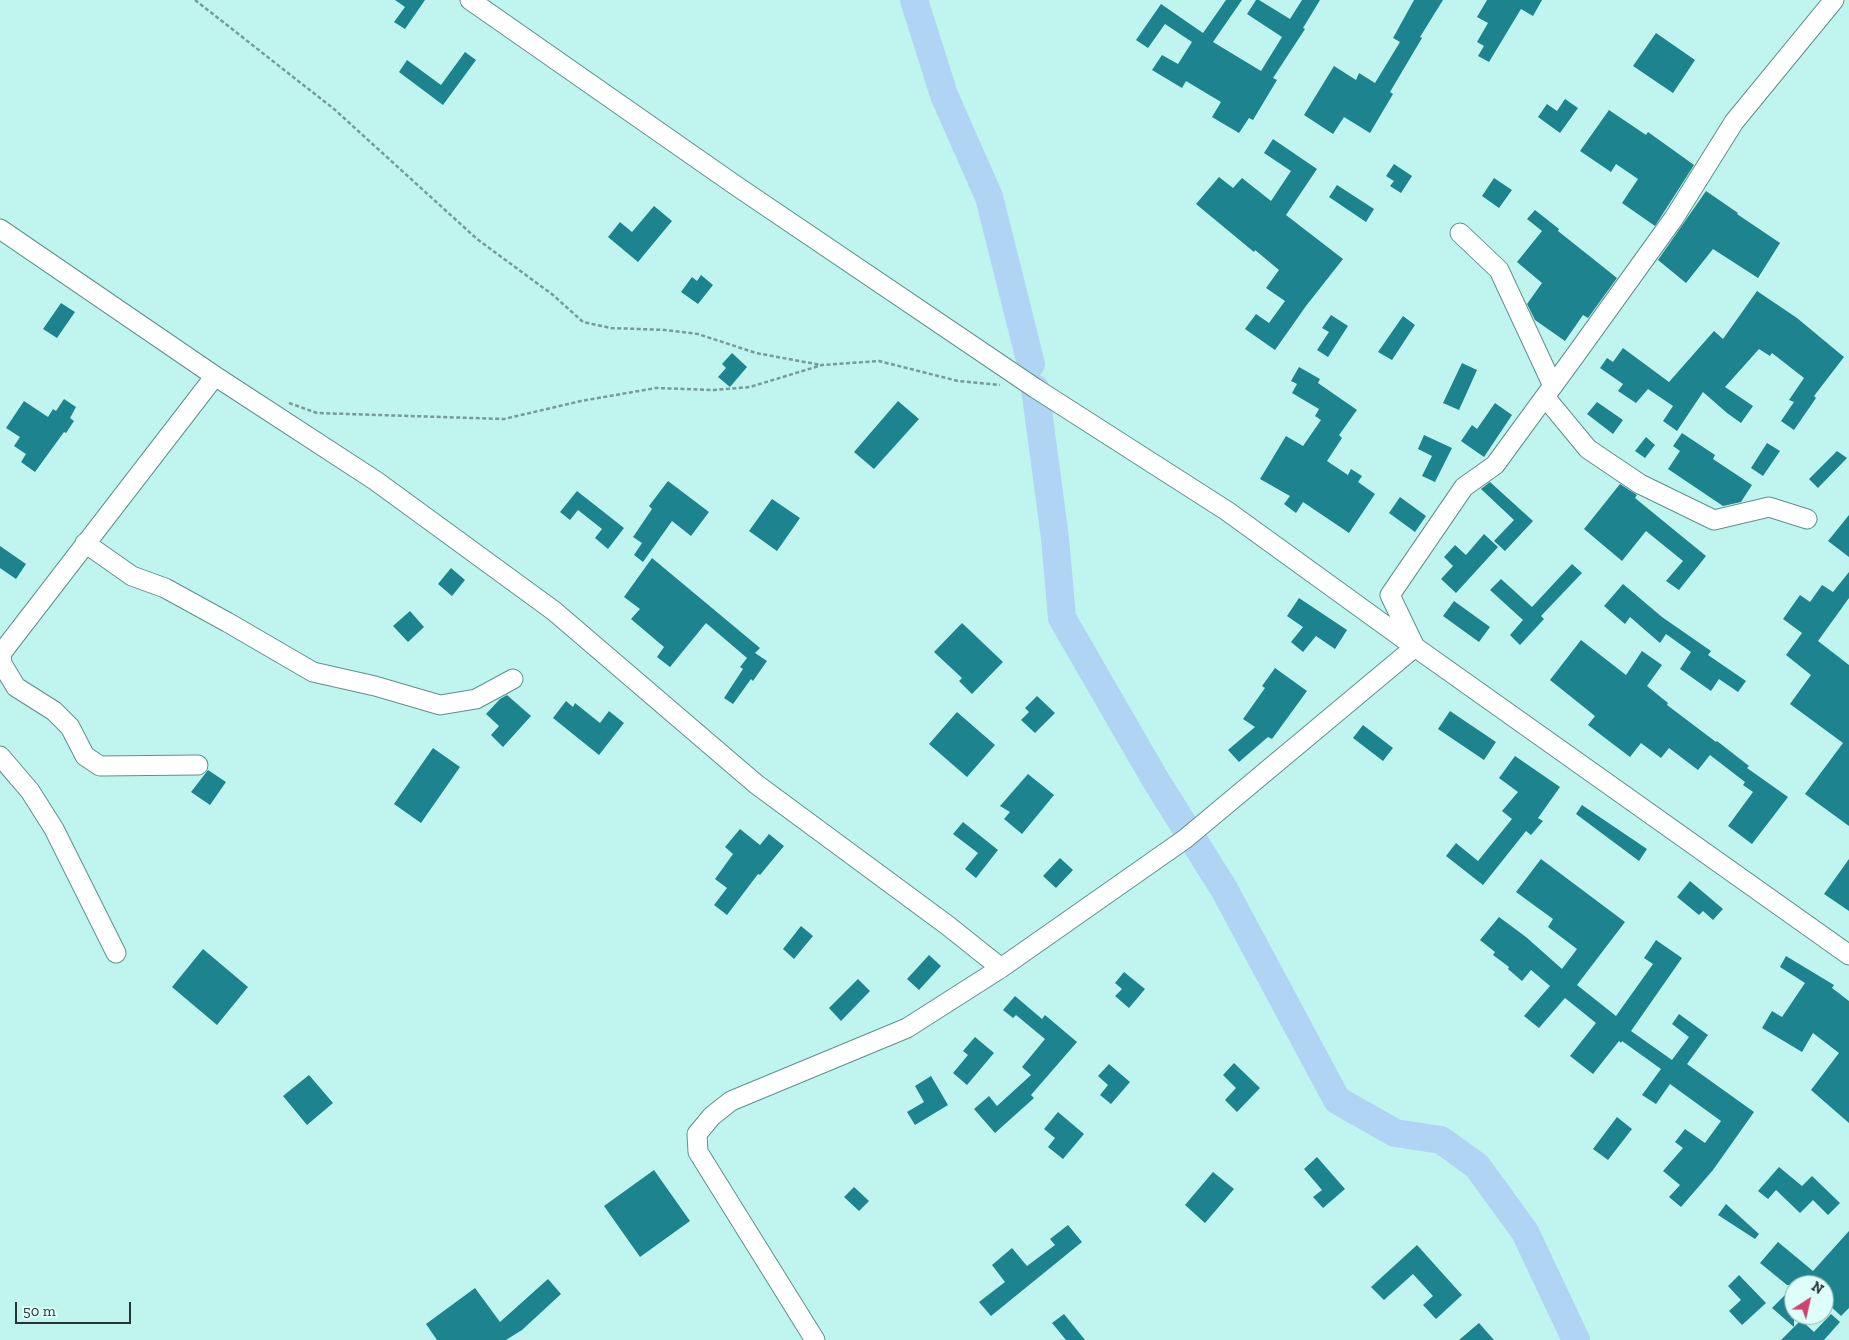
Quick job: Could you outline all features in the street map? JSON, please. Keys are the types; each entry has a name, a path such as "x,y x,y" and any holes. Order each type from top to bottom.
{"street":[{"path":"470,0 743,190 1035,388 1227,511 1849,955"},
{"path":"1415,647 1390,595 1464,486 1496,465 1674,218 1734,122 1834,0"},
{"path":"0,229 215,376 376,481 554,611 756,784 947,925 1001,968"},
{"path":"1460,233 1499,270 1549,391 1588,450 1640,484 1714,520 1769,507 1808,519"},
{"path":"198,765 100,766 85,756 70,727 54,711 16,687 2,664 1,654 215,376"},
{"path":"86,543 132,576 165,588 313,672 375,686 440,705 476,699 513,679"},
{"path":"815,1340 698,1152 697,1134 712,1116 731,1101 907,1028 1001,968 1185,839 1415,647"},
{"path":"0,756 30,791 54,829 116,953"}],"path":[{"path":"195,0 334,109 477,239 553,295 583,322 611,328 665,330 698,334 756,353 822,365"},
{"path":"289,403 317,413 504,419 581,401 656,388 714,390 750,387 822,365 879,361 958,381 1000,385"}],"building":[{"path":"395,0 425,0 405,29 394,22 405,7"},
{"path":"1226,0 1242,0 1213,42 1261,71 1282,37 1247,14 1256,0 1290,19 1302,0 1320,0 1303,28 1305,29 1273,78 1277,80 1253,120 1249,118 1239,133 1212,117 1221,102 1186,81 1182,88 1152,70 1162,55 1178,64 1192,42 1165,24 1148,48 1136,40 1161,4 1203,33"},
{"path":"1414,0 1443,0 1420,37 1422,38 1390,92 1393,94 1370,133 1344,117 1333,134 1304,115 1334,66 1356,80 1359,73 1375,83 1400,42 1393,38"},
{"path":"1487,0 1542,0 1533,16 1521,9 1489,62 1478,56 1484,46 1477,42 1488,23 1477,17"},
{"path":"1656,33 1695,60 1673,93 1633,66"},
{"path":"465,52 476,60 443,105 399,72 407,60 441,85"},
{"path":"1565,99 1578,108 1560,133 1538,117 1547,104 1557,111"},
{"path":"1609,110 1646,135 1648,132 1694,165 1655,226 1622,203 1638,179 1616,164 1611,172 1580,151"},
{"path":"1273,139 1317,169 1286,215 1343,259 1306,306 1275,350 1245,329 1256,314 1269,323 1285,301 1266,288 1279,270 1196,204 1219,177 1233,188 1242,178 1271,201 1291,171 1264,153"},
{"path":"1394,164 1412,176 1401,193 1390,186 1394,181 1386,176"},
{"path":"1494,178 1512,190 1499,208 1482,196"},
{"path":"1337,185 1374,209 1366,222 1329,197"},
{"path":"1706,191 1780,243 1758,278 1713,249 1686,283 1658,260"},
{"path":"654,206 672,221 638,262 608,237 620,222 632,232"},
{"path":"1535,210 1617,278 1588,318 1583,315 1565,341 1535,320 1527,304 1542,283 1517,262 1542,231 1527,219"},
{"path":"701,275 713,285 698,304 681,292 692,277 697,281"},
{"path":"1757,291 1797,318 1844,357 1814,396 1816,398 1794,430 1781,421 1794,402 1789,400 1804,378 1772,353 1770,356 1759,349 1725,387 1753,406 1741,423 1703,392 1677,431 1663,421 1673,406 1648,389 1636,403 1618,391 1623,384 1600,368 1607,358 1613,362 1623,348 1669,382 1714,331 1723,339"},
{"path":"61,303 75,312 57,338 43,329"},
{"path":"1331,315 1348,326 1328,357 1317,350 1329,332 1322,328"},
{"path":"1403,316 1415,325 1392,360 1378,352"},
{"path":"732,353 747,367 730,387 718,377 726,368 722,364"},
{"path":"1462,363 1477,370 1459,410 1443,403"},
{"path":"1299,367 1320,379 1318,383 1357,410 1339,435 1342,438 1327,461 1348,475 1351,469 1362,476 1358,482 1375,494 1349,533 1303,502 1296,513 1284,504 1290,496 1260,479 1286,436 1303,446 1321,420 1315,416 1319,409 1292,393 1297,384 1291,381"},
{"path":"64,399 76,407 70,418 74,421 35,472 21,462 26,454 14,446 20,437 6,428 24,401 48,417 53,409 56,411"},
{"path":"898,401 919,419 874,469 854,452"},
{"path":"1597,402 1623,420 1613,434 1587,414"},
{"path":"1495,403 1512,415 1484,457 1461,441 1472,425 1477,429"},
{"path":"1682,433 1715,455 1713,459 1752,485 1741,502 1723,506 1668,469 1680,451 1673,446"},
{"path":"1424,435 1452,448 1435,482 1422,476 1432,456 1418,449"},
{"path":"1646,437 1655,445 1645,458 1635,451"},
{"path":"1767,443 1780,451 1763,476 1751,468"},
{"path":"1837,451 1847,458 1818,488 1809,479"},
{"path":"668,481 709,512 691,536 672,521 643,562 634,555 642,543 633,537 652,509 649,506"},
{"path":"1490,482 1533,521 1505,551 1494,541 1514,520 1481,489"},
{"path":"1620,484 1637,495 1635,498 1706,556 1679,590 1666,581 1683,561 1646,531 1622,561 1584,529"},
{"path":"577,491 624,528 608,549 595,538 602,529 578,510 570,520 560,512"},
{"path":"1400,497 1426,516 1415,532 1389,513"},
{"path":"772,499 800,518 777,551 749,531"},
{"path":"1849,515 1849,557 1828,541"},
{"path":"1484,534 1498,547 1456,593 1441,579 1453,566 1444,557 1455,545 1466,555"},
{"path":"0,546 26,564 16,579 0,568"},
{"path":"652,558 760,648 755,653 767,661 733,704 724,698 743,669 740,667 747,658 706,623 670,667 657,657 664,647 631,619 640,609 624,597"},
{"path":"1572,564 1582,573 1541,616 1544,619 1520,645 1510,635 1523,620 1490,590 1501,579 1532,607"},
{"path":"451,568 465,580 452,596 438,584"},
{"path":"1849,572 1849,598 1818,641 1849,665 1849,826 1805,794 1843,743 1790,704 1811,675 1786,655 1802,633 1783,619 1800,595 1810,602 1822,585 1833,592"},
{"path":"1623,584 1662,617 1711,651 1708,655 1746,681 1738,692 1719,679 1711,691 1680,669 1691,652 1666,634 1660,643 1630,617 1625,624 1604,606"},
{"path":"1299,598 1347,630 1335,649 1316,636 1303,652 1291,642 1303,627 1287,616"},
{"path":"1454,601 1490,627 1479,642 1443,616"},
{"path":"410,611 424,627 408,642 393,626"},
{"path":"962,623 1003,662 972,694 959,681 962,678 934,652"},
{"path":"1581,640 1626,675 1642,651 1662,665 1647,686 1668,703 1667,705 1749,766 1747,768 1788,797 1752,844 1728,826 1753,792 1743,785 1745,782 1710,755 1698,770 1669,748 1661,758 1641,743 1630,757 1588,725 1595,716 1550,680"},
{"path":"1275,668 1307,691 1272,739 1268,737 1239,762 1228,750 1255,727 1243,719 1265,688 1262,686"},
{"path":"507,695 531,716 503,747 491,735 499,726 486,714 500,699"},
{"path":"1037,696 1055,713 1035,733 1021,720 1029,712 1025,708"},
{"path":"566,701 573,707 575,703 600,723 609,711 624,723 599,755 553,718"},
{"path":"1450,711 1496,742 1484,760 1438,729"},
{"path":"957,712 995,745 967,777 929,744"},
{"path":"1363,725 1393,748 1383,761 1353,738"},
{"path":"433,748 460,767 421,823 394,804"},
{"path":"1515,756 1560,787 1538,818 1543,821 1531,835 1526,831 1483,885 1446,856 1456,843 1478,861 1512,819 1502,811 1518,792 1499,778"},
{"path":"208,770 226,782 210,805 191,792"},
{"path":"1028,774 1054,795 1022,834 1004,819 1010,812 1000,806"},
{"path":"1582,805 1647,849 1639,861 1576,814"},
{"path":"963,822 998,850 976,878 965,869 978,853 953,834"},
{"path":"740,829 760,845 769,834 784,846 760,875 758,874 727,915 714,905 727,888 715,879 733,854 725,847"},
{"path":"1060,858 1073,870 1056,888 1043,876"},
{"path":"1541,859 1625,922 1577,985 1616,1016 1653,964 1644,958 1656,940 1682,958 1631,1031 1672,1060 1689,1037 1672,1024 1679,1014 1708,1035 1687,1064 1754,1112 1713,1170 1681,1207 1669,1197 1680,1185 1663,1171 1683,1148 1675,1142 1685,1129 1705,1143 1721,1121 1670,1084 1656,1104 1642,1095 1661,1069 1622,1041 1621,1043 1619,1041 1593,1074 1570,1056 1596,1023 1565,998 1539,1028 1524,1016 1550,986 1531,970 1522,981 1508,969 1509,967 1493,955 1495,952 1480,940 1499,917 1526,937 1562,969 1577,949 1548,927 1553,919 1516,892"},
{"path":"1849,859 1849,911 1824,894"},
{"path":"1690,881 1723,909 1713,920 1703,911 1699,915 1677,897"},
{"path":"801,926 813,936 794,959 783,949"},
{"path":"203,949 248,987 217,1025 172,987"},
{"path":"929,955 941,966 919,990 907,979"},
{"path":"1786,956 1834,985 1832,988 1849,1001 1849,1123 1811,1090 1839,1053 1813,1033 1802,1052 1762,1028 1772,1011 1782,1017 1805,983 1780,967"},
{"path":"1124,972 1145,989 1129,1008 1115,996 1122,989 1115,983"},
{"path":"858,979 870,991 841,1021 829,1008"},
{"path":"1015,996 1042,1019 1045,1015 1077,1042 1031,1095 1034,1098 995,1133 974,1109 989,1096 997,1106 1031,1075 1022,1067 1045,1039 1016,1015 1013,1018 1003,1010"},
{"path":"975,1037 994,1053 967,1085 953,1073 968,1055 963,1051"},
{"path":"1234,1063 1260,1088 1237,1112 1225,1100 1236,1088 1223,1075"},
{"path":"1109,1064 1130,1082 1111,1104 1100,1095 1108,1085 1098,1076"},
{"path":"309,1075 333,1103 307,1125 283,1096"},
{"path":"931,1076 948,1105 915,1125 907,1112 924,1102 915,1086"},
{"path":"1058,1112 1084,1134 1063,1159 1048,1147 1055,1138 1044,1129"},
{"path":"1617,1117 1632,1129 1608,1160 1593,1149"},
{"path":"1317,1157 1345,1189 1323,1208 1313,1197 1322,1190 1304,1169"},
{"path":"1779,1167 1802,1186 1812,1176 1840,1203 1828,1215 1813,1200 1800,1213 1776,1190 1768,1199 1758,1191"},
{"path":"654,1170 690,1221 640,1257 604,1206"},
{"path":"1213,1172 1234,1189 1205,1223 1185,1205"},
{"path":"854,1187 869,1201 859,1211 844,1197"},
{"path":"1726,1204 1759,1234 1755,1239 1718,1215"},
{"path":"1068,1225 1082,1242 991,1316 979,1302 1005,1282 992,1265 1012,1248 1027,1266 1055,1245 1050,1239"},
{"path":"1849,1231 1849,1308 1841,1316 1834,1309 1834,1275 1784,1275 1784,1283 1760,1263 1778,1242 1813,1271"},
{"path":"1417,1245 1462,1295 1436,1319 1423,1305 1433,1296 1413,1274 1384,1300 1371,1287"},
{"path":"1739,1275 1766,1303 1742,1325 1729,1311 1741,1300 1728,1286"},
{"path":"548,1279 561,1294 522,1330 506,1340 437,1340 426,1324 475,1288 500,1322"},
{"path":"1784,1296 1784,1318 1772,1308"},
{"path":"1064,1314 1085,1340 1066,1340 1052,1323"},
{"path":"1834,1317 1840,1322 1824,1340 1781,1340 1796,1325 1806,1325 1814,1332 1821,1325 1834,1325"},
{"path":"1479,1323 1494,1340 1459,1340"}],"waterway":[{"path":"914,0 944,95 989,197 1031,364"},
{"path":"1035,388 1055,538 1062,618 1155,779 1224,889 1337,1100 1395,1133 1441,1140 1477,1166 1525,1232 1576,1340"}]}
